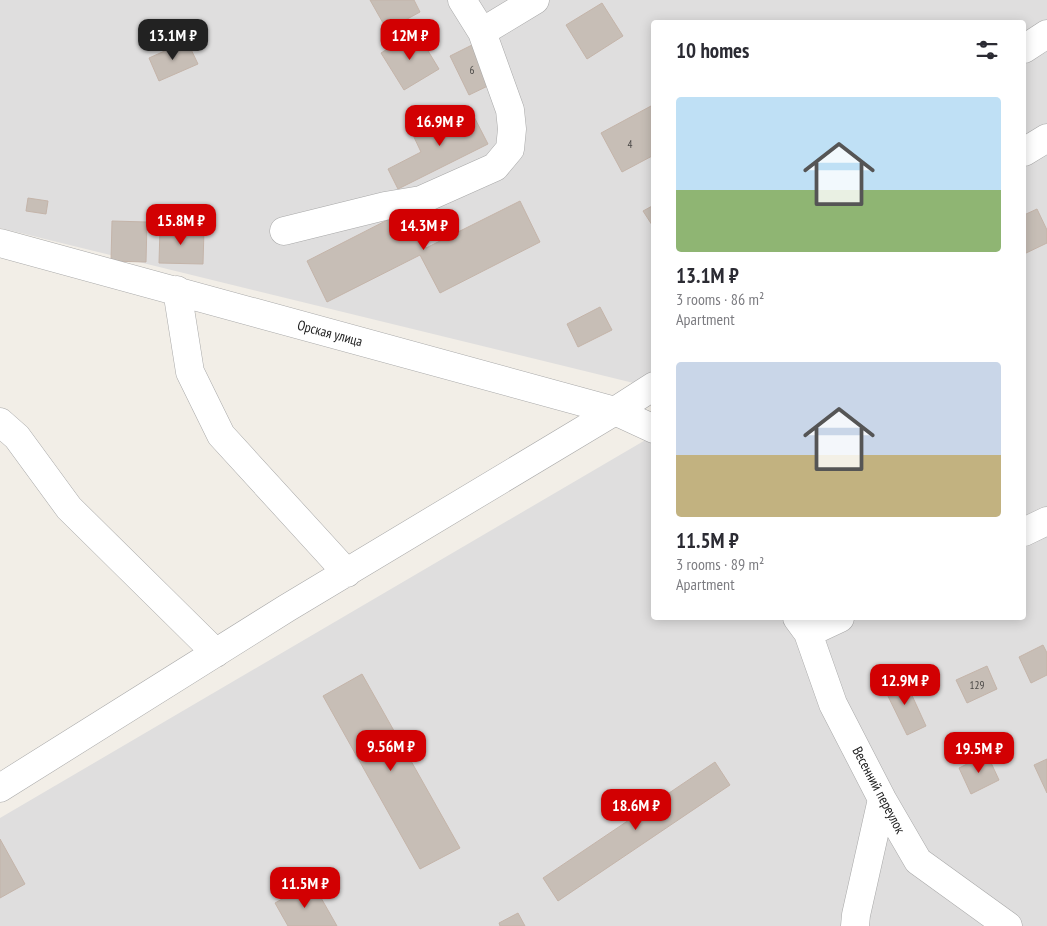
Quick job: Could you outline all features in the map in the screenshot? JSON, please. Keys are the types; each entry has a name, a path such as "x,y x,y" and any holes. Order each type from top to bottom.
{"street":[{"path":"284,231 385,206 421,200 495,167 510,149 512,129 510,110 482,32 462,0"},
{"path":"482,32 535,0"},
{"path":"1026,48 1047,34"},
{"path":"1026,151 1047,138"},
{"name":"Орская улица","path":"0,244 177,290 615,411"},
{"path":"177,290 190,372 222,434 347,572"},
{"path":"0,788 347,572 651,388"},
{"path":"615,411 651,428"},
{"path":"0,422 17,437 69,508 216,653"},
{"path":"1026,531 1047,521"},
{"path":"802,625 829,620"},
{"name":"Весенний переулок","path":"802,625 833,704 882,799 918,861 1008,926"},
{"path":"855,926 882,799"}],"shaded area":[{"path":"0,0 1047,0 1047,926 0,926 0,818 651,437 651,620 1026,620 1026,20 651,20 651,387 0,228"}],"building":[{"path":"370,0 414,0 420,12 387,30"},
{"path":"602,3 623,36 587,59 566,25"},
{"path":"416,31 439,69 404,90 381,53"},
{"path":"187,41 198,64 159,81 149,58"},
{"path":"474,44 494,83 469,95 450,56"},
{"path":"651,106 651,157 622,172 601,133"},
{"path":"469,107 488,144 398,189 388,169 421,152 413,135"},
{"path":"28,198 48,201 46,214 26,211"},
{"path":"520,201 540,242 440,293 420,255 327,302 307,261 407,210 426,248"},
{"path":"651,207 651,223 643,211"},
{"path":"1037,209 1047,230 1047,243 1026,253 1026,214"},
{"path":"112,221 147,222 146,262 111,261"},
{"path":"160,228 204,230 203,264 159,263"},
{"path":"600,307 612,330 578,347 567,324"},
{"path":"1043,645 1047,653 1047,675 1031,683 1019,657"},
{"path":"987,666 997,689 967,703 956,680"},
{"path":"362,674 460,848 420,869 323,696"},
{"path":"904,678 926,726 907,735 884,688"},
{"path":"987,754 999,780 971,794 959,768"},
{"path":"1047,759 1047,793 1034,765"},
{"path":"715,762 730,785 558,901 543,878"},
{"path":"0,839 25,884 0,898"},
{"path":"312,882 337,926 288,926 275,903"},
{"path":"518,913 525,926 500,926 499,923"}]}
